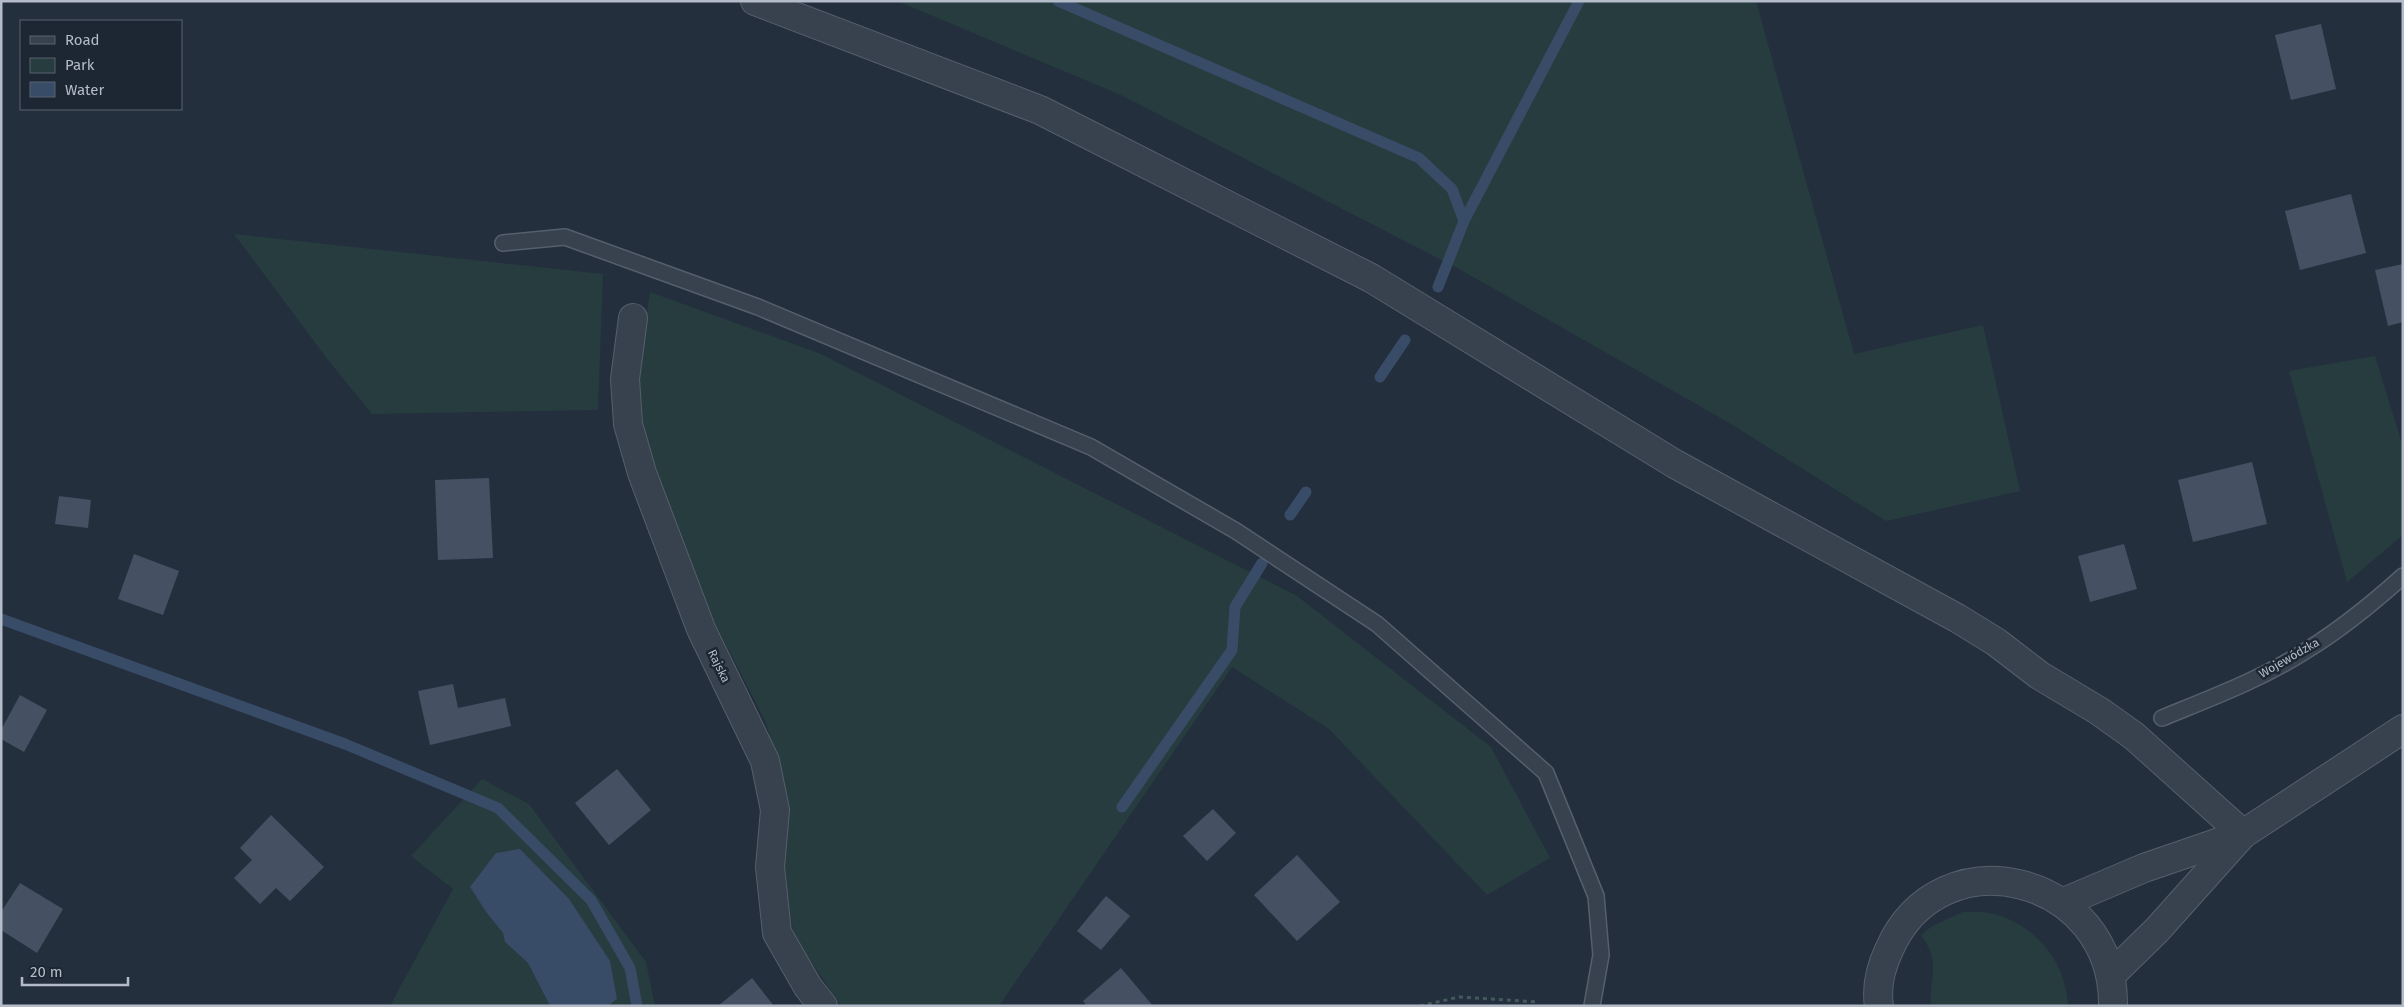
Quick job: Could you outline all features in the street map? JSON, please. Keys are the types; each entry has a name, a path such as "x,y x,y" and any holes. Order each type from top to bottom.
{"street":[{"path":"755,1 1040,110 1371,278 1675,464 1957,618 1996,642 2039,675 2099,711 2134,736 2243,834"},
{"name":"Rajska","path":"633,318 625,379 631,432 642,473 701,629 764,761 775,810 770,867 778,933 808,987 823,1006"},
{"path":"2064,902 2144,868 2243,834 2403,729"},
{"path":"2111,975 2157,930 2243,834"},
{"path":"1878,1006 1882,966 1895,937 1910,917 1930,900 1952,888 1991,880 2029,885 2064,902 2091,929 2111,975 2114,987 2113,1006"}],"lane":[{"path":"503,243 565,237 758,307 1091,447 1236,531 1377,624 1546,773 1596,896 1601,954 1592,1006"},
{"name":"Wojewódzka","path":"2162,718 2234,688 2306,651 2377,599 2403,576"}],"path":[{"path":"1420,1006 1459,997 1538,1002"}],"green space":[{"path":"897,1 1756,1 1854,354 1983,325 2020,491 1886,521 1726,421 1461,270 1123,96"},
{"path":"234,234 603,274 598,410 372,414 328,360"},
{"path":"650,292 821,354 1297,596 1491,747 1550,858 1487,895 1329,729 1232,667 999,1006 841,1006 794,936 781,861 784,792 766,723 690,574 640,427 637,379"},
{"path":"2375,356 2403,447 2403,535 2347,582 2289,371"},
{"path":"482,779 529,804 646,962 655,1006 608,1006 617,999 470,887 486,912 503,933 505,942 528,963 550,1006 390,1006 453,889 411,856"},
{"path":"1963,912 1985,912 1998,915 2026,929 2037,938 2056,962 2062,975 2068,1006 1931,1006 1933,962 1921,935 1932,926"}],"water":[{"path":"520,849 569,899 610,961 617,999 608,1006 550,1006 528,963 505,942 503,933 486,912 470,887 496,853"}],"building":[{"path":"2321,24 2336,89 2291,100 2275,35"},
{"path":"2351,194 2366,253 2300,270 2285,211"},
{"path":"2403,264 2403,322 2388,326 2375,270"},
{"path":"2252,462 2267,524 2193,542 2178,480"},
{"path":"489,478 493,558 438,560 435,480"},
{"path":"59,496 91,500 88,528 55,524"},
{"path":"2124,544 2137,589 2090,602 2078,556"},
{"path":"134,554 179,571 163,615 118,599"},
{"path":"453,684 458,708 505,698 511,726 430,745 418,691"},
{"path":"20,695 47,710 24,752 1,739 1,730"},
{"path":"617,769 651,810 609,845 575,803"},
{"path":"1213,809 1236,833 1207,861 1183,836"},
{"path":"271,815 324,867 290,901 276,888 260,904 234,878 252,860 240,848"},
{"path":"1297,855 1340,902 1297,941 1254,895"},
{"path":"20,883 63,909 37,953 1,930 1,912"},
{"path":"1106,896 1130,916 1101,950 1077,931"},
{"path":"1121,968 1153,1006 1087,1006 1083,1001"},
{"path":"752,978 774,1006 718,1006"}],"waterway":[{"path":"1058,1 1419,158 1452,189 1464,221 1438,287"},
{"path":"1464,221 1579,1"},
{"path":"1380,377 1405,340"},
{"path":"1290,515 1306,492"},
{"path":"1122,807 1232,650 1235,607 1262,563"},
{"path":"1,619 345,744 498,808 591,900 630,968 637,1006"}]}
